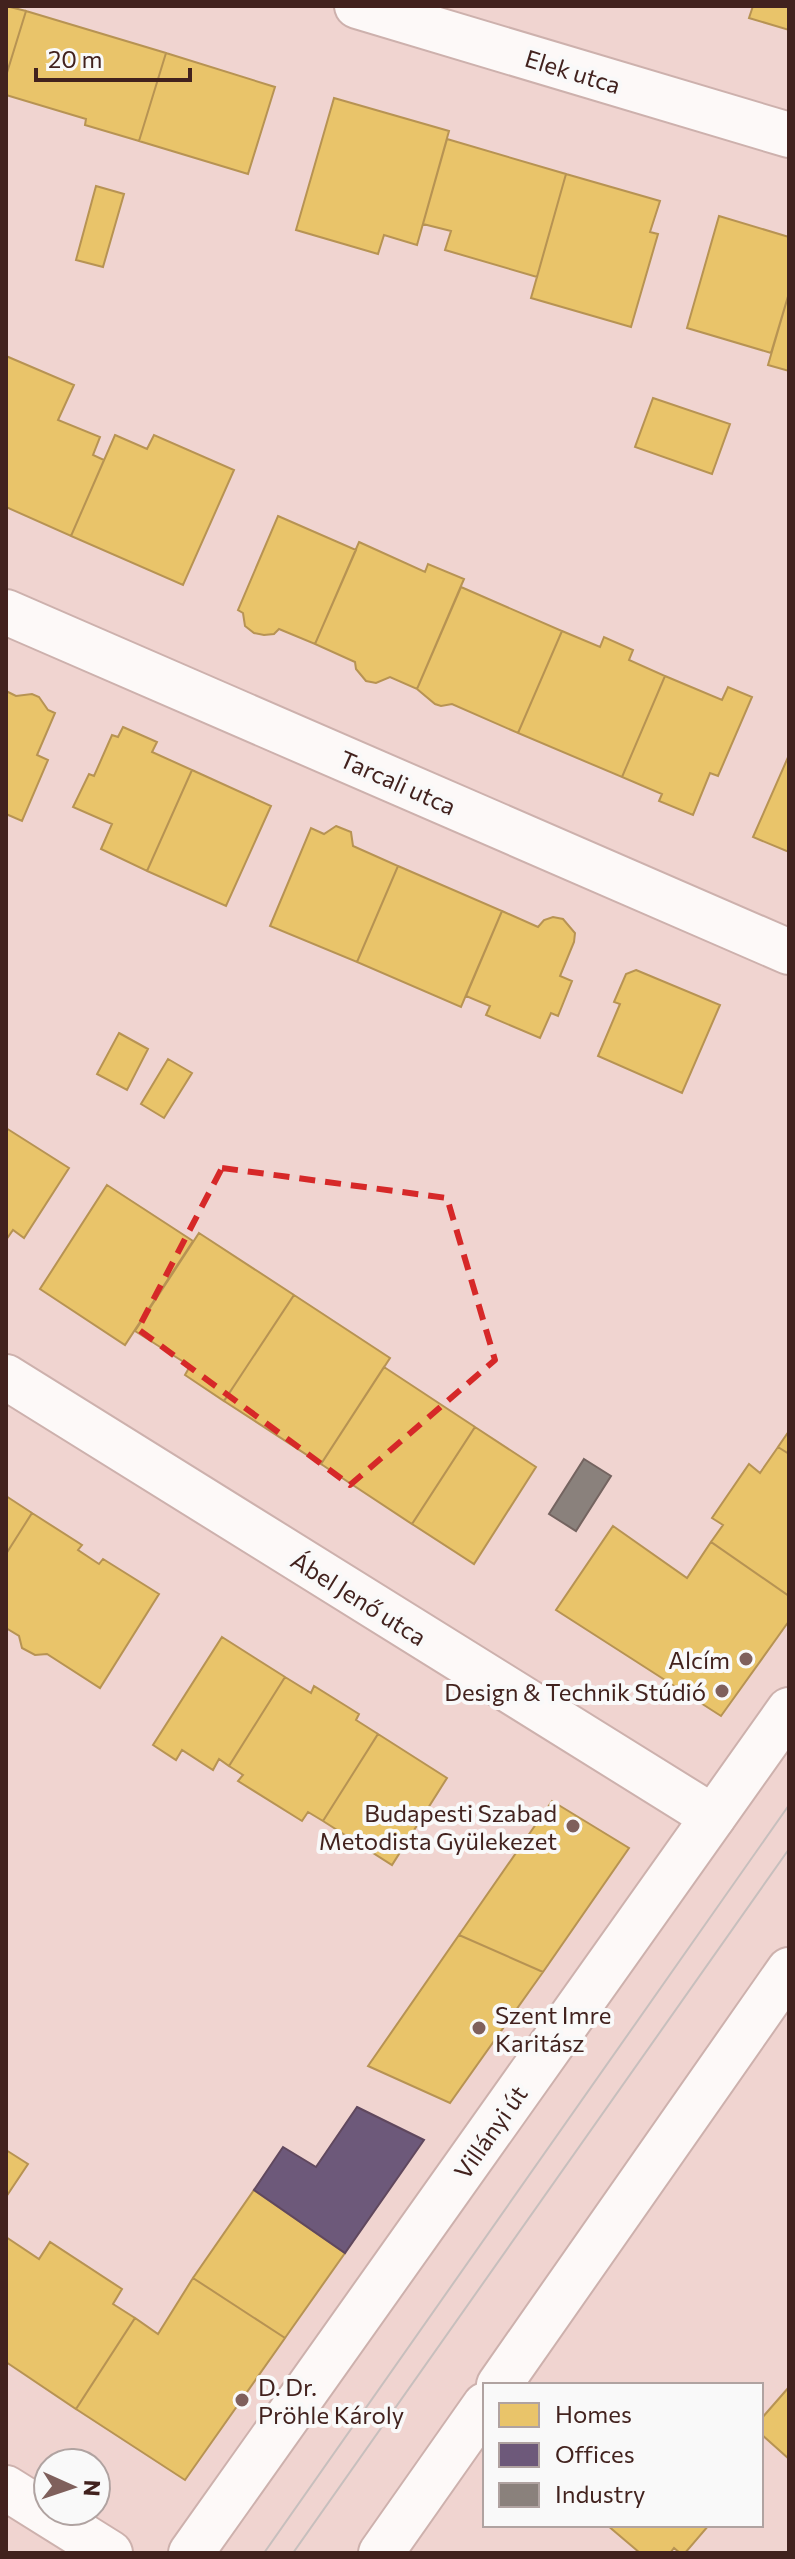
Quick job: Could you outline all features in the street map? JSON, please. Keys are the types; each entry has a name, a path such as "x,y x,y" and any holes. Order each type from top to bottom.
{"street":[{"name":"Elek utca","path":"357,6 789,135"},
{"name":"Tarcali utca","path":"6,612 789,952"},
{"name":"Ábel Jenő utca","path":"6,1377 713,1817"},
{"name":"Villányi út","path":"191,2553 789,1710"},
{"path":"500,2383 789,1970"},
{"path":"381,2553 483,2408"},
{"path":"6,2488 110,2553"}],"highlighted area":[{"path":"222,1168 447,1198 495,1360 350,1485 138,1329"}],"building: Homes":[{"path":"6,6 26,11 6,76"},
{"path":"753,6 789,6 789,30 749,18"},
{"path":"26,11 166,53 139,141 85,125 86,119 6,95 6,76"},
{"path":"166,53 275,87 248,174 139,141"},
{"path":"334,98 449,131 417,245 384,235 378,254 296,230"},
{"path":"447,139 566,174 537,277 445,250 451,231 423,224"},
{"path":"566,174 660,201 650,232 658,234 631,327 531,298"},
{"path":"96,186 124,194 103,267 76,260"},
{"path":"719,216 789,237 789,293 771,353 687,328"},
{"path":"789,293 789,371 768,365"},
{"path":"6,356 74,385 58,420 100,437 93,455 104,460 71,536 6,507"},
{"path":"653,398 730,424 712,474 635,447"},
{"path":"115,435 147,449 154,435 234,470 183,585 71,536"},
{"path":"278,516 356,550 315,644 279,629 274,634 254,633 245,626 243,613 238,610"},
{"path":"359,542 425,572 428,564 464,579 417,689 390,677 376,683 366,681 356,669 355,662 315,644"},
{"path":"461,587 562,631 518,733 452,704 435,704 417,689"},
{"path":"562,631 600,647 604,637 633,650 629,660 665,676 622,777 518,733"},
{"path":"665,676 722,700 728,687 752,697 718,776 710,773 693,815 659,801 662,794 622,777"},
{"path":"6,691 16,696 32,694 39,697 48,710 55,713 37,755 48,760 22,821 6,814"},
{"path":"123,727 157,742 152,752 192,770 147,871 101,849 112,824 73,807 89,774 94,776 112,735 118,737"},
{"path":"789,755 789,852 753,837"},
{"path":"192,770 271,806 226,906 147,871"},
{"path":"336,826 351,832 353,846 398,866 357,962 270,926 311,828 324,834"},
{"path":"398,866 502,911 461,1007 357,962"},
{"path":"502,911 538,927 544,920 553,917 563,919 575,933 560,976 572,981 558,1016 551,1013 540,1038 486,1015 490,1006 466,996"},
{"path":"636,970 720,1005 682,1093 598,1056 620,1004 614,1002 626,974"},
{"path":"119,1033 148,1049 127,1090 97,1074"},
{"path":"168,1059 192,1073 164,1118 141,1104"},
{"path":"6,1128 69,1168 24,1238 13,1230 6,1240"},
{"path":"107,1185 193,1241 125,1345 40,1289"},
{"path":"199,1233 294,1295 224,1401 185,1375 190,1366 135,1331"},
{"path":"294,1295 390,1358 321,1464 224,1401"},
{"path":"384,1367 475,1427 412,1524 321,1464"},
{"path":"475,1427 536,1467 474,1564 412,1524"},
{"path":"789,1431 789,1454 778,1447"},
{"path":"778,1447 789,1454 789,1596 711,1542 723,1525 712,1518 749,1464 760,1473"},
{"path":"6,1496 32,1513 6,1554"},
{"path":"32,1513 82,1545 78,1550 99,1564 103,1559 159,1594 100,1688 47,1654 35,1655 22,1648 19,1636 6,1628 6,1554"},
{"path":"613,1526 687,1578 711,1542 789,1596 789,1621 721,1716 556,1610"},
{"path":"222,1637 285,1677 229,1766 219,1759 213,1770 182,1750 176,1760 153,1745"},
{"path":"285,1677 311,1693 314,1686 359,1714 356,1720 378,1734 323,1821 308,1812 302,1821 238,1781 243,1775 229,1766"},
{"path":"378,1734 447,1778 392,1865 323,1821"},
{"path":"552,1801 629,1848 543,1972 459,1935"},
{"path":"459,1935 543,1972 450,2103 368,2066"},
{"path":"6,2150 28,2164 6,2197"},
{"path":"254,2190 345,2253 285,2338 193,2278"},
{"path":"6,2237 39,2259 50,2242 122,2289 113,2304 135,2318 76,2409 6,2362"},
{"path":"193,2278 285,2338 185,2480 76,2409 135,2318 158,2334"},
{"path":"789,2387 789,2459 763,2436 763,2417"},
{"path":"609,2527 707,2527 685,2553 674,2548 670,2553 640,2553"}],"building: Offices":[{"path":"357,2107 424,2140 345,2253 254,2190 283,2147 316,2167"}],"building: Industry":[{"path":"584,1459 611,1476 576,1531 549,1514"}],"tram line":[{"path":"264,2553 789,1805"},
{"path":"293,2553 789,1849"}],"place":[{"name":"Alcím","path":"746,1659"},
{"name":"Design & Technik Stúdió","path":"722,1691"},
{"name":"Budapesti Szabad Metodista Gyülekezet","path":"573,1826"},
{"name":"Szent Imre Karitász","path":"479,2028"},
{"name":"D. Dr. Pröhle Károly","path":"242,2400"}]}
